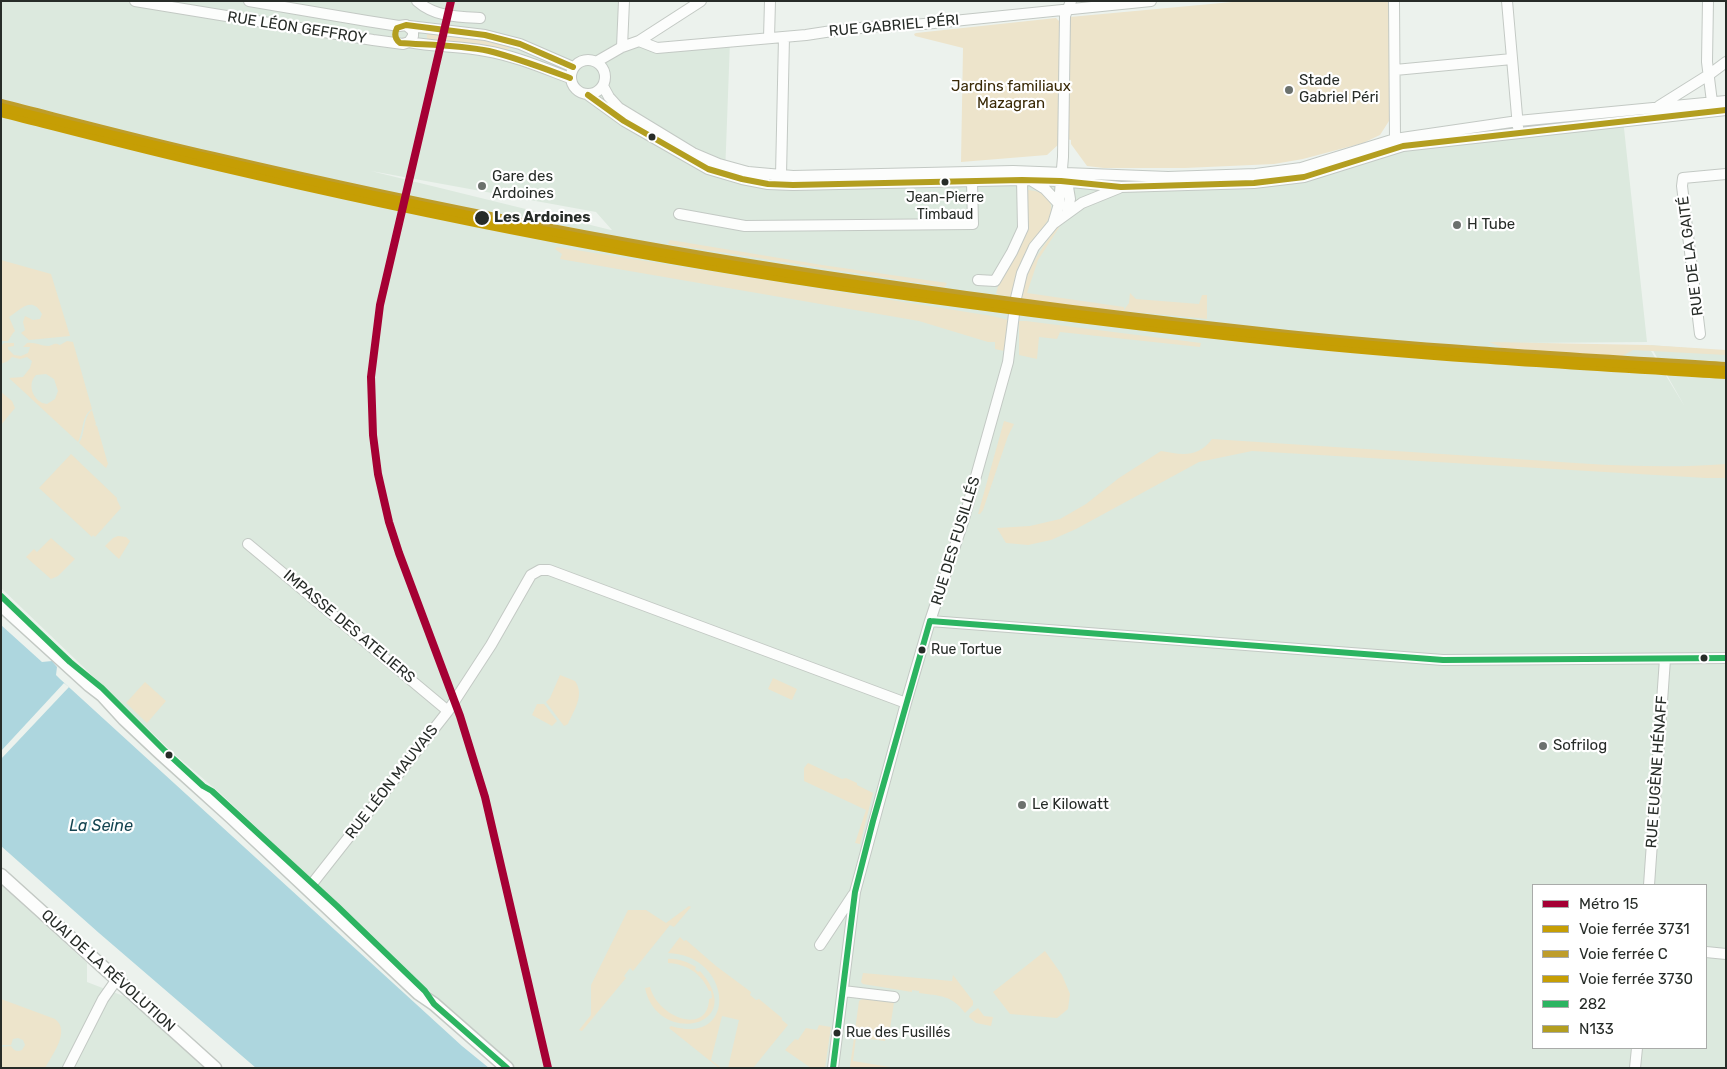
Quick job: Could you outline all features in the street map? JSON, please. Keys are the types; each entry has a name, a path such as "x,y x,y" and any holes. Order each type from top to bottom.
{"main road":[{"path":"1,596 70,662 116,701 165,751 212,791 310,887"},
{"path":"1,605 102,695 158,752 310,887 338,907 425,991 434,1004 507,1068"},
{"name":"QUAI DE LA RÉVOLUTION","path":"1,875 215,1068"}],"street":[{"name":"RUE LÉON GEFFROY","path":"135,1 372,40 487,51 524,61 570,78"},
{"name":"RUE LÉON GEFFROY","path":"249,1 404,26 485,35 520,44 573,67"},
{"path":"417,1 425,8 442,14 480,18"},
{"path":"622,47 624,1"},
{"path":"769,38 770,1"},
{"name":"RUE GABRIEL PÉRI","path":"639,41 656,48 784,37 889,25 914,25 1070,5 1151,1"},
{"path":"1394,1 1395,139"},
{"path":"1507,1 1519,132"},
{"path":"1708,1 1707,62 1712,102"},
{"path":"596,62 622,47 639,41 695,3"},
{"path":"1067,213 1070,199 1064,177 1063,157 1065,16 1070,5"},
{"path":"404,26 412,29 414,34 405,43"},
{"path":"781,175 784,37"},
{"path":"1394,70 1512,59"},
{"path":"588,95 598,91 603,86 605,77 604,71 596,62 584,60 573,67 570,78 576,90 588,95 624,121 708,169 768,184 793,185 972,182 1064,177 1168,177 1256,174 1300,168 1395,139 1518,121 1726,101"},
{"path":"1656,108 1726,62"},
{"path":"603,86 609,97 620,108 693,153 732,168 781,175 1013,171 1064,177 1121,187 1254,183 1304,176 1403,146 1726,110"},
{"name":"RUE DE LA GAITÉ","path":"1700,334 1682,186 1683,178 1726,174"},
{"path":"1053,224 1064,177"},
{"path":"1027,180 1045,189 1059,204"},
{"path":"978,280 995,281 1012,252 1023,228 1027,180"},
{"path":"679,214 745,226 973,224 972,182"},
{"path":"1053,224 1082,203 1121,187"},
{"name":"RUE DES FUSILLÉS","path":"833,1068 862,848 930,621 964,519 1010,355 1016,298 1022,273 1034,248 1053,224"},
{"name":"IMPASSE DES ATELIERS","path":"248,544 448,711"},
{"name":"RUE LÉON MAUVAIS","path":"310,887 448,711 491,645 530,575 540,570 549,570 906,703"},
{"path":"930,621 1443,660 1726,658"},
{"name":"RUE EUGÈNE HÉNAFF","path":"1649,884 1665,659"},
{"path":"820,945 855,892"},
{"path":"832,927 843,924 851,926"},
{"path":"1707,952 1726,954"},
{"path":"68,1068 103,999 117,979"},
{"path":"843,990 894,997"},
{"path":"1635,1068 1637,1049"}],"shaded area":[{"path":"1,1 624,1 622,38 639,41 657,48 730,41 725,175 742,179 1078,178 1190,181 1259,178 1413,137 1529,120 1623,119 1647,342 1520,343 1648,346 1685,407 1650,345 1726,351 1726,1068 511,1068 220,793 173,753 1,588","holes":["371,171 596,212 612,230"]},
{"path":"1,885 87,963 87,982 126,997 204,1068 1,1068"}],"green space":[{"path":"1243,1 1389,1 1389,121 1380,135 1363,143 1303,159 1274,164 1185,168 1104,168 1087,166 1071,144 1071,140 1067,139 1070,17"},
{"name":"Jardins familiaux Mazagran","path":"1056,18 1060,22 1059,144 1047,155 961,162 963,48 915,36 914,34"},
{"path":"427,33 490,40 514,46 506,50 427,39"},
{"path":"1026,190 1042,193 1046,196 1051,204 1050,216 1025,253 1020,264 1012,297 996,294 999,282 1017,248"},
{"path":"1059,225 1038,260 1027,293 1124,307 1124,310 1129,303 1130,293 1136,299 1199,304 1202,295 1207,295 1207,319 1021,301 1030,270 1040,251"},
{"path":"670,240 947,283 945,287 668,244"},
{"path":"557,247 992,316 1009,320 1004,351 995,349 995,342 988,342 919,321 560,259 562,254 555,249"},
{"path":"1,260 51,274 70,336 29,340 21,333 25,330 23,322 25,316 33,320 40,319 42,314 34,305 30,305 9,317 15,331 8,341 1,341"},
{"path":"1019,321 1201,343 1200,347 1060,332 1057,339 1039,337 1037,359 1019,355"},
{"path":"67,341 73,342 92,409 84,420 78,442 9,378 23,377 30,368 32,361 27,357 20,359 12,357 1,364 1,346 4,343 14,343 14,346 8,347 8,349 14,355 21,356 28,353 30,347 23,347 27,343 48,346 60,345","holes":["46,374 54,379 58,391 55,399 47,404 42,403 33,393 33,379 36,375"]},
{"path":"1489,342 1648,345 1726,350 1726,355 1633,350 1622,356 1505,349"},
{"path":"1,392 12,401 15,408 1,425"},
{"path":"92,410 108,464 106,468 79,443 83,435 85,421"},
{"path":"1004,421 1014,424 1008,436 983,510 978,514"},
{"path":"1212,439 1614,465 1698,466 1726,464 1726,478 1252,451 1199,462 1076,529 1051,540 1028,545 1006,543 997,528 1030,526 1060,519 1086,504 1119,478 1161,451 1189,454 1201,449"},
{"path":"71,454 117,498 121,508 95,537 93,535 92,537 39,488"},
{"path":"118,536 126,537 130,541 119,559 105,546"},
{"path":"51,538 75,559 58,576 51,579 26,557 34,549 37,552"},
{"path":"560,675 575,681 579,692 579,697 568,724 564,726 546,702 550,698"},
{"path":"773,678 797,689 792,700 768,689"},
{"path":"145,682 166,701 147,723 126,703"},
{"path":"537,704 544,704 557,721 552,726 532,715"},
{"path":"808,763 842,779 846,778 857,783 857,785 873,793 860,844 855,843 866,810 804,781 804,768"},
{"path":"689,906 691,907 674,927 670,925 633,971 630,968 624,976 626,978 582,1031 579,1030 591,1015 591,985 628,910 646,910 666,923"},
{"path":"680,937 751,992 750,995 756,1000 759,999 788,1025 753,1068 728,1068 739,1020 722,1016 711,1060 719,1068 669,1028 671,1026 693,1029 708,1024 717,1013 719,998 715,983 705,968 690,958 668,953"},
{"path":"1045,951 1062,975 1070,994 1068,1009 1057,1018 1010,1014 993,992"},
{"path":"668,959 686,962 696,967 695,969 698,972 700,971 712,990 714,1006 708,1017 696,1023 681,1023 666,1018 653,1007 645,988 650,987 662,1007 672,1014 692,1020 700,1017 707,1010 709,999 712,998 711,991 709,991 698,975 681,965 668,963"},
{"path":"863,973 952,981 953,975 973,1001 973,1005 965,1013 955,1003 945,997 919,993 919,991 912,990 912,992 863,984 861,982"},
{"path":"864,998 894,1002 889,1036 886,1036 885,1041 856,1037 853,1061 896,1068 850,1067 859,1001"},
{"path":"1,999 55,1019 59,1024 61,1036 59,1043 45,1068 1,1068 1,1047 11,1046 14,1050 19,1051 25,1045 23,1040 18,1038 13,1039 11,1045 1,1045"},
{"path":"978,1008 984,1016 993,1017 991,1026 976,1023 969,1017"},
{"path":"819,1025 831,1027 825,1068 811,1068 785,1050 795,1039 798,1040 806,1028 817,1030"}],"water":[{"name":"La Seine","path":"1,625 42,662 52,661 57,667 56,675 60,679 462,1046 489,1068 256,1068 1,846"}],"pier":[{"path":"64,683 69,687 1,759 1,751"}],"metro line":[{"name":"15","path":"451,1 380,305 371,377 373,435 378,474 389,522 460,716 485,797 548,1068"}],"rail line":[{"name":"C","path":"1,103 187,150 375,192 536,225 780,268 1021,302 1288,334 1561,356 1726,366"},
{"name":"3730","path":"1,107 264,171 440,209 616,244 832,280 959,299 1214,330 1469,353 1726,370"},
{"name":"3731","path":"1,113 187,160 375,202 536,235 780,278 1021,312 1288,343 1452,357 1726,375"}],"transit line":[{"name":"N133","path":"570,78 489,51 456,46 400,43 397,40 396,30 406,25 485,35 520,44 573,67"},
{"name":"N133","path":"588,95 624,121 708,169 768,184 793,185 1022,180 1061,181 1121,187 1254,183 1304,177 1403,146 1726,110"},
{"name":"282","path":"1,596 70,662 102,688 165,751 203,786 212,791 337,906 425,991 434,1004 507,1068"},
{"name":"282","path":"930,621 1443,660 1726,658"},
{"name":"282","path":"833,1068 855,892 873,821 930,621"}],"place":[{"name":"Stade Gabriel Péri","path":"1289,90"},
{"name":"Jean-Pierre Timbaud","path":"945,182"},
{"name":"Gare des Ardoines","path":"482,186"},
{"name":"Les Ardoines","path":"482,218"},
{"name":"H Tube","path":"1457,225"},
{"name":"Rue Tortue","path":"922,650"},
{"name":"Sofrilog","path":"1543,746"},
{"name":"Le Kilowatt","path":"1022,805"},
{"name":"Rue des Fusillés","path":"837,1033"}]}
